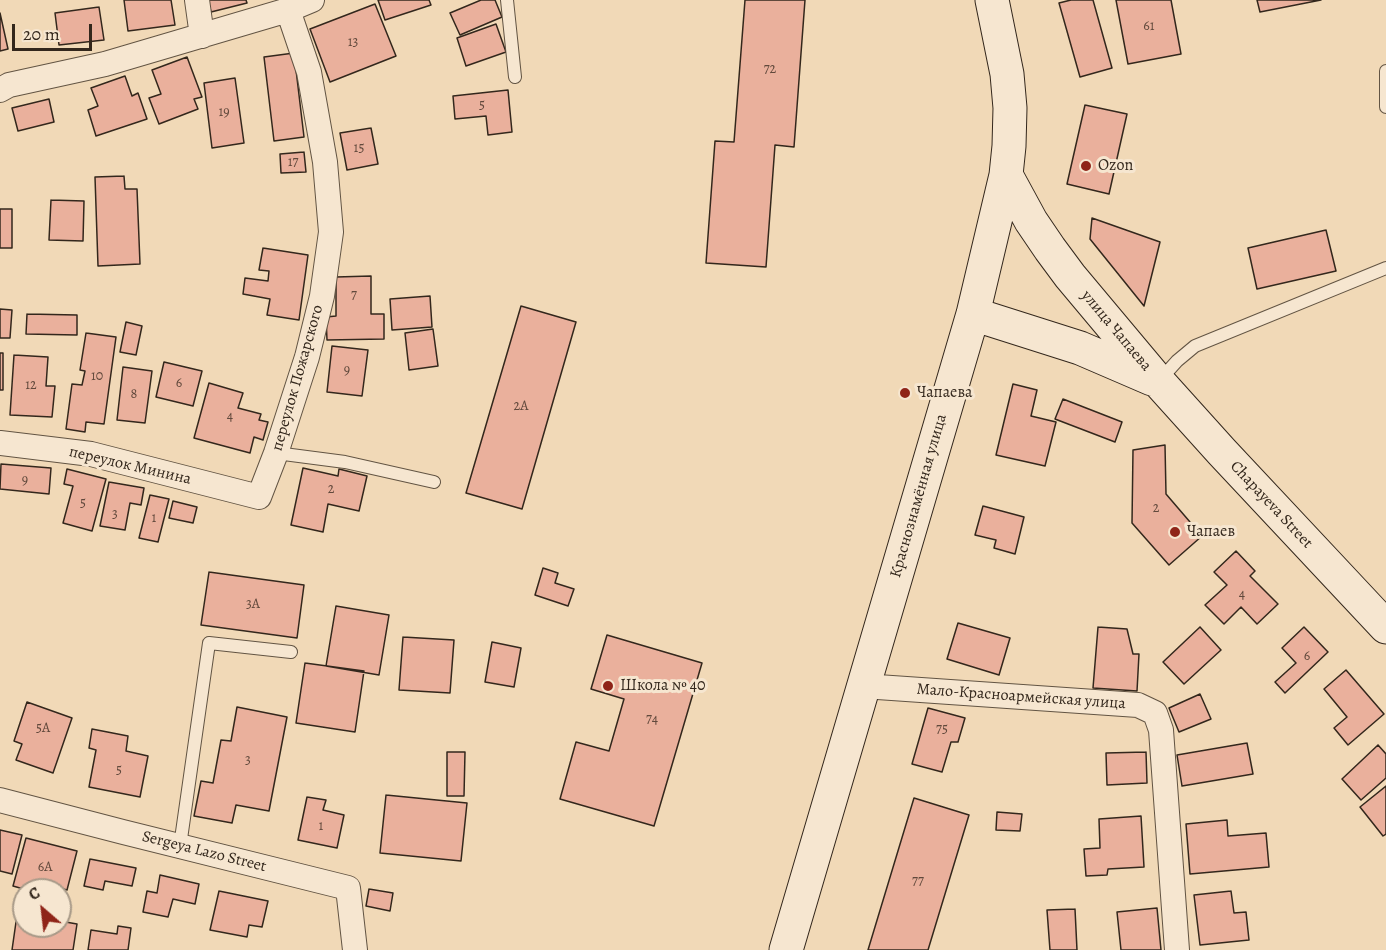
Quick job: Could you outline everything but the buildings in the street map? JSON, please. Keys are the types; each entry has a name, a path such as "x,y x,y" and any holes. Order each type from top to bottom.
{"street":[{"path":"197,0 202,36"},
{"path":"0,90 9,85 105,64 288,10 312,0"},
{"name":"Краснознамённая улица","path":"786,950 973,314 1006,175 1010,108 1007,74 992,0"},
{"name":"переулок Пожарского","path":"259,497 276,453 307,357 322,296 331,232 326,162 309,72 288,10"},
{"name":"улица Чапаева","path":"1006,175 1031,221 1050,249 1158,381"},
{"name":"улица Чапаева","path":"973,314 1080,348 1158,381"},
{"name":"Chapayeva Street","path":"1158,381 1386,627"},
{"name":"переулок Минина","path":"0,443 91,454 259,497"},
{"name":"Мало-Красноармейская улица","path":"863,686 1138,705 1155,712 1161,730 1177,950"},
{"name":"Sergeya Lazo Street","path":"0,800 348,888 355,950"}],"lane":[{"path":"507,0 515,77"},
{"path":"1386,71 1386,107"},
{"path":"1158,381 1195,346 1386,268"},
{"path":"276,453 345,462 434,482"},
{"path":"180,846 209,643 291,652"}],"place":[{"name":"Ozon","path":"1086,166"},
{"name":"Чапаева","path":"905,393"},
{"name":"Чапаев","path":"1175,532"},
{"name":"Школа № 40","path":"608,686"}]}
